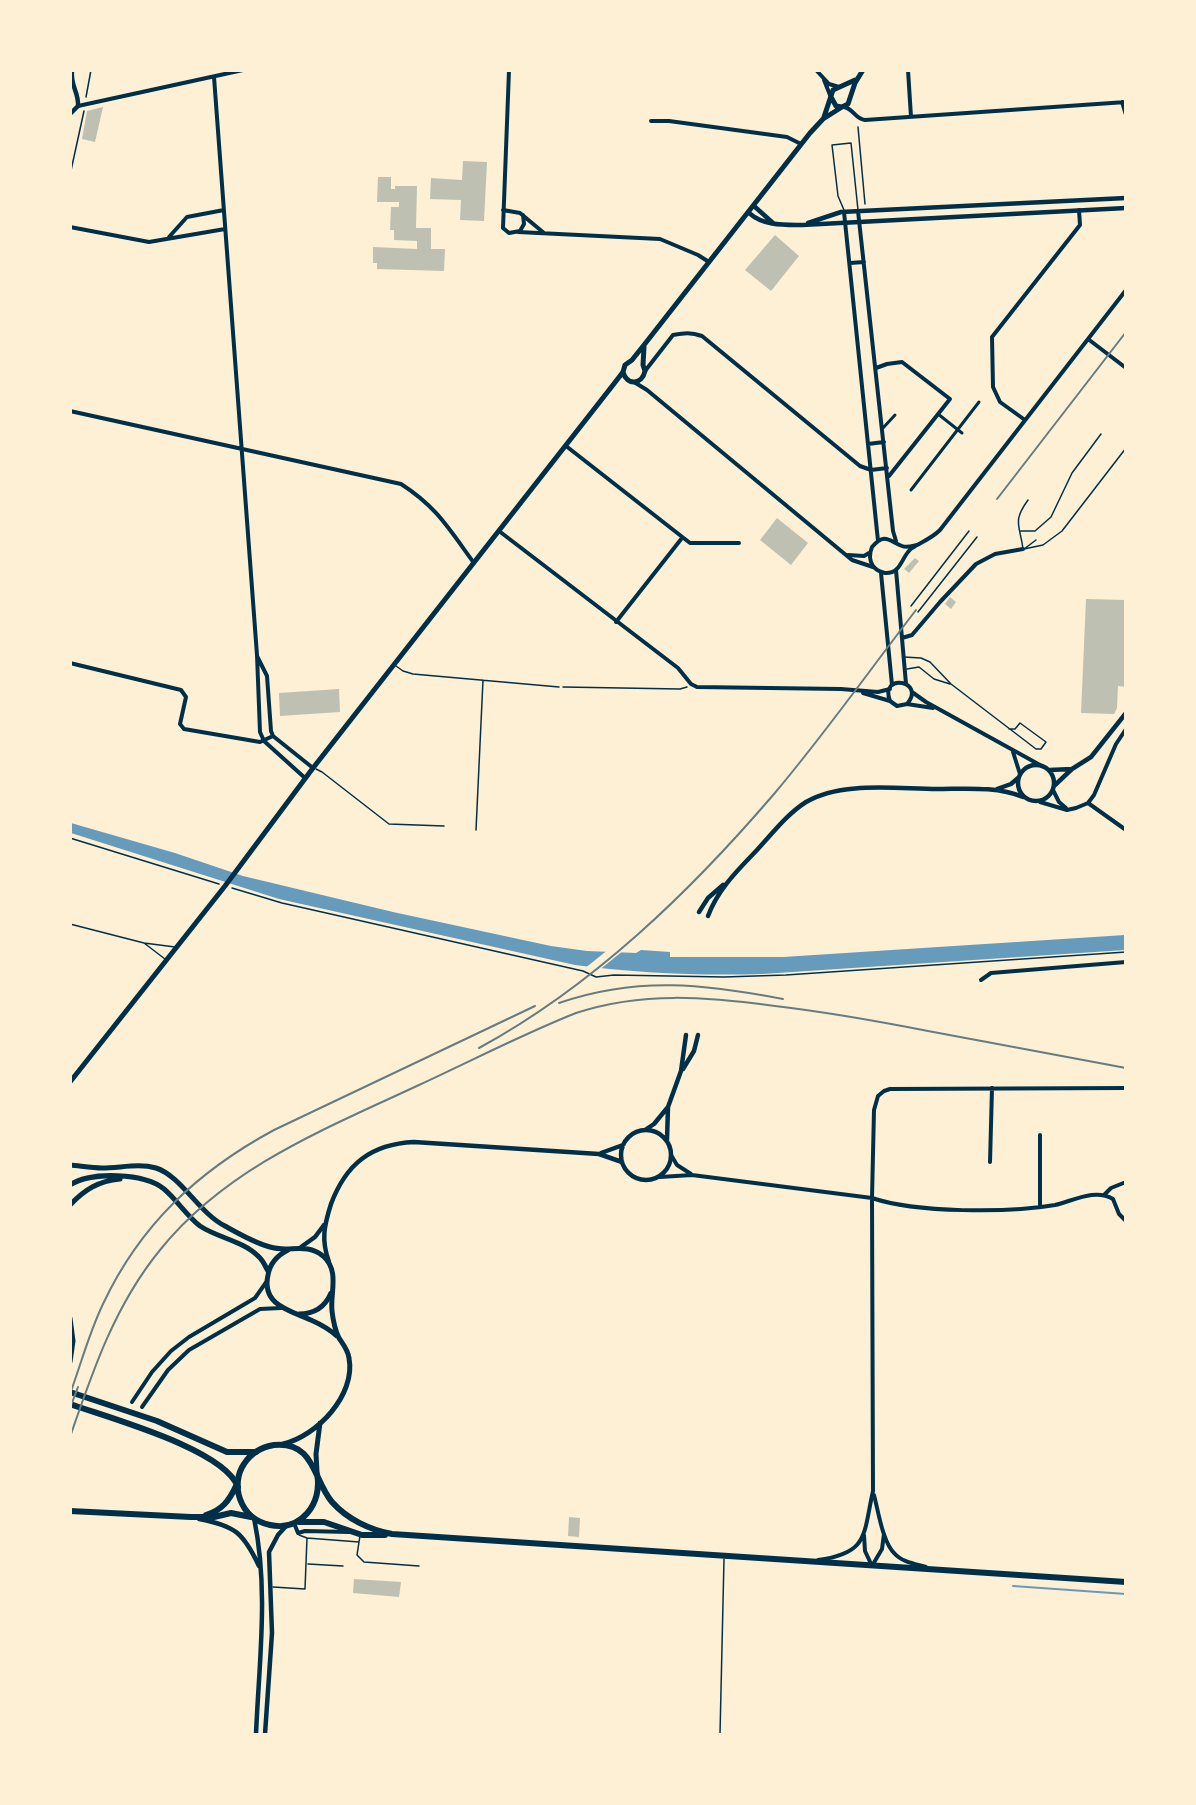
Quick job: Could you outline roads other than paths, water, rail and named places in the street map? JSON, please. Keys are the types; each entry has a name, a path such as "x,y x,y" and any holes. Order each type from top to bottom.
{"main road":[{"path":"70,1082 225,886 313,768 566,446 626,365 801,144 823,119 842,107 850,98 863,70"},
{"path":"823,119 833,90 858,77"},
{"path":"840,87 848,89 850,98"},
{"path":"831,97 836,106 842,107"},
{"path":"613,385 627,380 639,381 644,371 644,345"},
{"path":"632,360 638,361 644,371"},
{"path":"623,372 627,380"},
{"path":"70,1165 101,1168 139,1166 159,1169 173,1178 215,1221 270,1247 301,1247 318,1252 330,1265 333,1276 333,1315 339,1336 349,1356 349,1378 342,1396 320,1423 291,1442 256,1452 242,1467 237,1485 222,1507 214,1513 200,1517"},
{"path":"70,1185 87,1177 113,1176 148,1181 163,1188 201,1226 260,1257 268,1271"},
{"path":"70,1205 94,1185 133,1178"},
{"path":"292,1248 277,1257 268,1271 267,1281 270,1294 281,1308 315,1322 339,1336"},
{"path":"294,1313 307,1314 318,1309 333,1289"},
{"path":"70,1318 73,1336 70,1362"},
{"path":"70,1392 166,1424 227,1452 256,1452"},
{"path":"70,1404 166,1438 220,1465 237,1485 243,1507 254,1518"},
{"path":"291,1524 305,1516 313,1506 319,1487 316,1449 320,1423"},
{"path":"278,1445 290,1447 309,1459 330,1500 347,1515 379,1531 401,1535 1125,1582"},
{"path":"70,1511 190,1517 214,1517 231,1513 254,1518 268,1525 320,1522 351,1531 360,1538 401,1535"}],"street":[{"path":"70,114 78,106 78,99 73,91 71,80 72,70"},
{"path":"78,106 243,70"},
{"path":"509,70 503,228 509,233 660,239 698,255 709,263"},
{"path":"816,70 829,84 840,87"},
{"path":"908,70 911,117"},
{"path":"214,77 260,732 264,741 306,779"},
{"path":"824,79 831,97"},
{"path":"850,98 853,112"},
{"path":"842,107 865,120 1124,102 1125,115"},
{"path":"651,121 669,121 787,137 801,144"},
{"path":"802,225 837,212 1125,198"},
{"path":"754,206 775,225"},
{"path":"748,213 759,220 775,225 802,225 1125,208"},
{"path":"165,239 172,235 187,217 224,210"},
{"path":"503,210 516,211 545,233"},
{"path":"1026,420 1000,402 993,387 992,337 1080,225 1079,210"},
{"path":"858,211 893,531 904,556"},
{"path":"844,212 878,541 870,553 864,556 846,554"},
{"path":"518,232 524,224 523,215"},
{"path":"70,227 149,242 225,229"},
{"path":"850,263 864,262"},
{"path":"870,553 870,561 874,567 881,572 890,573 902,564 904,556 940,530 1125,290"},
{"path":"647,390 644,371 673,335 688,332 696,334 702,336 860,466 871,470 887,468"},
{"path":"1088,339 1125,368"},
{"path":"876,368 902,362 950,399 888,477"},
{"path":"634,382 647,390 857,563 874,567"},
{"path":"911,490 979,402"},
{"path":"70,411 401,484 422,498 438,513 474,564"},
{"path":"938,414 962,433"},
{"path":"883,428 895,415"},
{"path":"868,444 884,442"},
{"path":"566,446 690,543 739,543"},
{"path":"499,531 678,668 693,685 702,688 841,689 881,692 900,682 906,684"},
{"path":"616,622 682,538"},
{"path":"878,541 889,539 898,544 917,545"},
{"path":"902,638 912,635 976,564 995,554 1023,549"},
{"path":"897,570 906,684 912,692 1013,752 1049,770 1072,769"},
{"path":"881,572 891,687 888,696 891,702"},
{"path":"256,655 267,676 273,736 313,768"},
{"path":"70,663 181,690 186,697 180,724 184,729 264,741 273,736"},
{"path":"857,691 899,706 907,704 940,710"},
{"path":"907,704 912,698 912,692"},
{"path":"1040,801 1048,798 1072,769 1090,759 1125,713"},
{"path":"699,912 708,898 795,811 822,794 866,789 994,790 1069,810 1088,803 1094,795 1125,729"},
{"path":"1013,752 1019,764 1018,789 1023,797"},
{"path":"994,790 1011,784 1028,767 1040,765"},
{"path":"1049,770 1054,779 1054,788 1059,802 1069,810"},
{"path":"1088,803 1125,830"},
{"path":"708,916 727,881"},
{"path":"981,980 991,973 1125,962"},
{"path":"599,1154 623,1145 635,1133 654,1124 668,1107 681,1071 686,1035"},
{"path":"681,1071 694,1051 698,1035"},
{"path":"990,1162 992,1088"},
{"path":"872,1566 865,1548 865,1531 873,1491 872,1198 874,1106 878,1096 888,1089 1125,1088"},
{"path":"668,1107 668,1142 671,1155 676,1165 692,1175"},
{"path":"645,1130 659,1134 668,1142"},
{"path":"1040,1135 1040,1207"},
{"path":"301,1247 315,1237 324,1226 338,1188 345,1176 362,1158 386,1145 414,1142 599,1154 622,1162"},
{"path":"623,1145 622,1162 628,1173 647,1181 660,1177 692,1175 941,1209 1040,1207 1093,1195 1104,1195 1113,1199 1119,1214 1125,1221"},
{"path":"660,1177 668,1167 671,1155"},
{"path":"1104,1195 1111,1188 1125,1182"},
{"path":"324,1226 325,1246 330,1265"},
{"path":"132,1402 152,1372 171,1350 255,1298 267,1281"},
{"path":"142,1407 164,1375 189,1350 260,1309 281,1308"},
{"path":"873,1491 884,1532 896,1556 936,1570"},
{"path":"190,1517 219,1522 236,1530 248,1543 260,1568"},
{"path":"254,1518 260,1539 263,1631 256,1734"},
{"path":"867,1520 876,1518 881,1521"},
{"path":"265,1734 272,1633 269,1550 280,1531 291,1524 297,1533 351,1531"},
{"path":"805,1561 851,1552 865,1531"},
{"path":"872,1566 882,1549 884,1532"}],"lane":[{"path":"844,212 837,196 832,145 851,143 858,211"},
{"path":"1021,531 1035,531 1051,517 1072,473 1101,434"},
{"path":"1023,549 1043,545 1062,531 1125,448"},
{"path":"1023,549 1021,531 1017,525 1020,511 1028,500"},
{"path":"1023,549 1036,540"},
{"path":"904,657 921,658 930,662 951,684 1009,729 1036,749 1041,750 1046,742 1020,723 1015,729 1009,729"},
{"path":"395,665 413,674 559,687"},
{"path":"905,671 910,667 919,667 933,680 951,684"},
{"path":"476,830 483,679"},
{"path":"313,768 322,772 389,824 444,826"},
{"path":"70,924 144,943 176,947"},
{"path":"144,943 166,960"},
{"path":"297,1533 307,1538 360,1538 357,1555 364,1562 419,1566"},
{"path":"271,1586 306,1589 307,1538"},
{"path":"720,1734 724,1556"},
{"path":"307,1564 344,1566"}],"water":[{"path":"71,823 175,853 243,876 393,912 551,946 587,951 670,952 670,957 783,957 1125,935 1125,950 762,974 668,973 575,965 279,899 71,833"}],"waterway":[{"path":"1013,1586 1126,1594"}],"railway":[{"path":"997,499 1126,332"},
{"path":"479,1048 561,996 600,966 674,901 742,831 793,772 916,610"},
{"path":"559,1003 588,994 616,989 671,985 726,990 783,999"},
{"path":"70,1437 87,1387 130,1293 160,1250 216,1195 279,1153 313,1135 576,1013 625,1001 675,998 724,1000 852,1017 1126,1068"},
{"path":"70,1394 93,1326 118,1276 153,1225 196,1182 220,1163 274,1130 535,1006"},
{"path":"70,1408 78,1387"}]}
